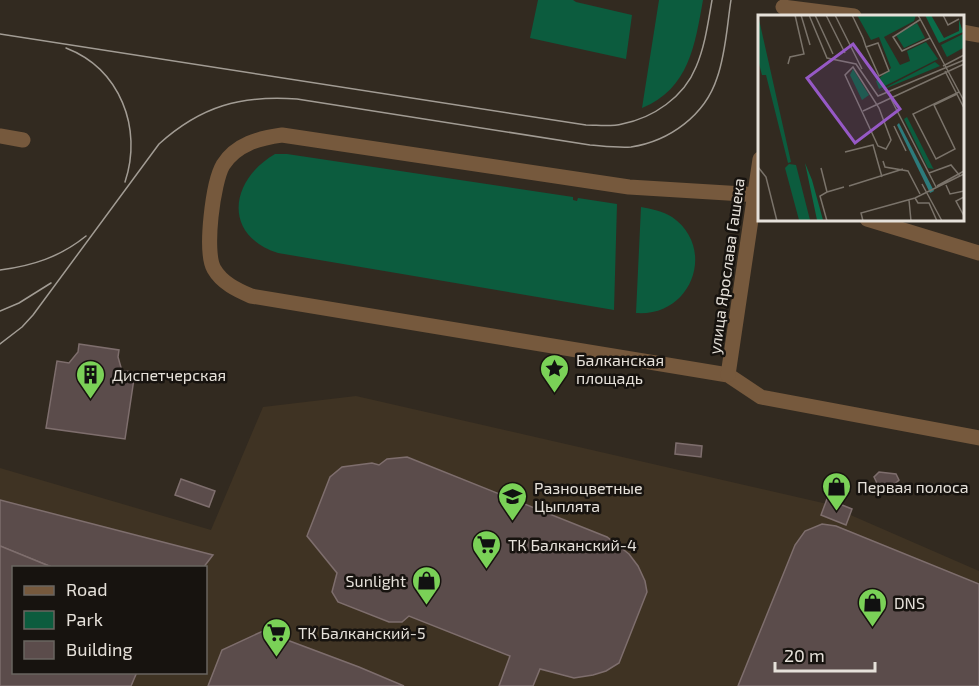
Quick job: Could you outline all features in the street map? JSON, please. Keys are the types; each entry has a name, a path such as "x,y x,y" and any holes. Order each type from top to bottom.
{"street":[{"path":"783,8 845,15"},
{"path":"964,32 979,35"},
{"path":"728,375 251,296 223,280 213,268 208,250 213,202 223,166 239,149 259,138 282,135 629,187 757,195"},
{"path":"0,136 23,140"},
{"name":"улица Ярослава Гашека","path":"757,195 728,375 761,398 979,438"},
{"path":"870,220 979,252"}],"shaded area":[{"path":"356,396 823,503 979,571 979,686 0,686 0,468 211,530 263,407"}],"green space":[{"path":"538,0 573,0 632,15 626,59 530,38"},
{"path":"659,0 703,0 693,49 680,77 658,100 642,108"},
{"path":"275,154 573,197 573,200 577,201 578,198 617,204 614,310 278,253 260,245 248,234 241,221 239,206 241,192 260,165"},
{"path":"641,207 657,210 672,217 686,230 693,246 695,262 692,278 684,293 672,304 655,311 636,313"}],"building":[{"name":"Диспетчерская","path":"79,344 119,350 118,357 122,371 135,372 125,439 46,428 57,361 69,363 78,352"},
{"path":"676,443 702,446 701,457 675,454"},
{"name":"ТК Балканский-4","path":"407,457 607,537 629,554 638,566 647,592 619,663 606,671 574,678 540,669 533,686 499,686 510,656 409,616 402,622 389,622 338,602 332,592 337,573 307,536 330,477 342,467 372,463 379,465 387,459"},
{"path":"879,472 896,474 899,480 894,485 877,483 874,477"},
{"path":"181,479 215,491 209,507 175,495"},
{"name":"Первая полоса","path":"827,499 852,509 846,525 821,515"},
{"path":"0,500 213,555 205,566 49,566 0,546"},
{"path":"822,524 836,526 979,584 979,686 738,686 795,545 805,531"},
{"path":"0,546 49,566 12,566 12,674 136,674 131,686 0,686"},
{"name":"ТК Балканский-5","path":"263,631 404,686 208,686 222,650"}],"tram line":[{"path":"0,34 586,125 613,125 645,117 666,104 684,88 691,78 702,51 712,0"},
{"path":"0,344 33,315 159,144 190,120 206,112 240,101 297,99 590,145 631,147 659,139 672,132 695,115 704,104 720,68 731,0"},
{"path":"66,48 101,70 113,85 122,103 131,141 130,162 125,182"},
{"path":"0,270 23,266 56,255 86,236"},
{"path":"0,311 19,303 51,283"}],"place":[{"name":"Балканская площадь","path":"555,394"},
{"name":"Диспетчерская","path":"91,400"},
{"name":"Первая полоса","path":"836,512"},
{"name":"Разноцветные Цыплята","path":"513,522"},
{"name":"ТК Балканский-4","path":"487,570"},
{"name":"Sunlight","path":"427,606"},
{"name":"DNS","path":"873,628"},
{"name":"ТК Балканский-5","path":"277,658"}]}
